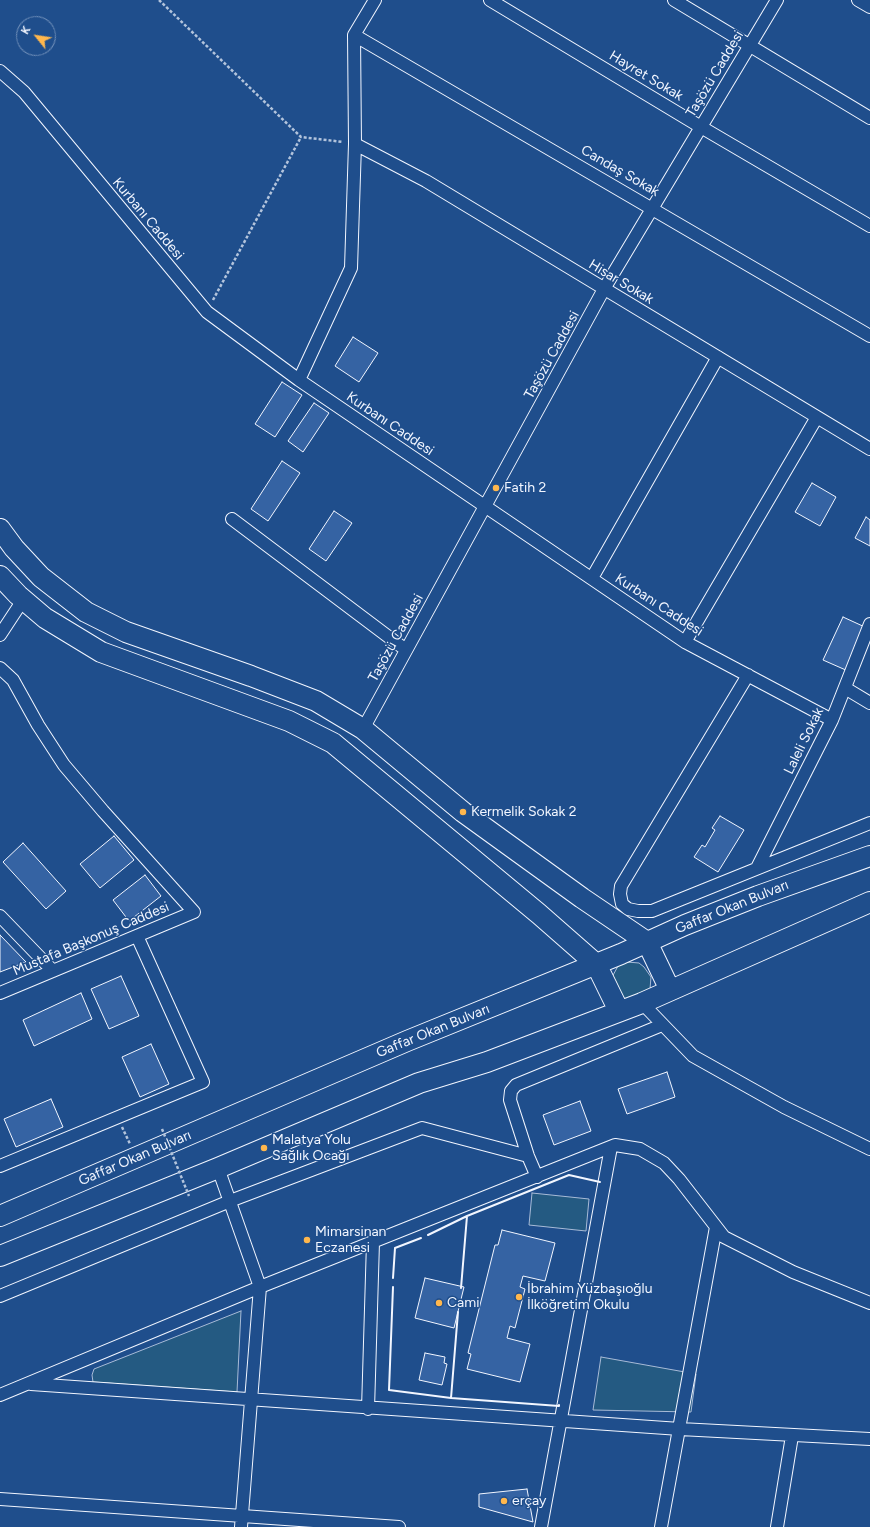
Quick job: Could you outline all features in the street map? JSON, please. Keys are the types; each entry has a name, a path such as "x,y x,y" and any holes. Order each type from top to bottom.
{"highway":[{"path":"0,529 41,577 68,599 93,615 126,632 251,676 316,701 363,729 463,812 582,898 647,942 670,990"},
{"path":"0,576 22,600 63,630 101,652 289,721 333,743 533,908 596,964 619,1011"},
{"name":"Gaffar Okan Bulvarı","path":"0,1216 407,1041 758,896 870,856"},
{"path":"0,1256 218,1168 419,1083 487,1062 642,1003 870,902"}],"street":[{"path":"298,380 351,268 355,144 354,34 375,0"},
{"name":"Hayret Sokak","path":"490,0 701,127 870,226"},
{"path":"674,0 870,118"},
{"name":"Taşözü Caddesi","path":"363,729 604,289 777,0"},
{"path":"858,0 870,7"},
{"name":"Candaş Sokak","path":"354,34 870,336"},
{"name":"Kurbanı Caddesi","path":"0,71 24,92 206,312 298,380 685,642 832,720"},
{"name":"Hisar Sokak","path":"355,144 426,181 870,449"},
{"path":"592,578 718,357"},
{"path":"685,642 817,417"},
{"path":"232,519 406,650"},
{"path":"0,635 22,600"},
{"name":"Laleli Sokak","path":"757,868 832,720 870,624"},
{"name":"Mustafa Başkonuş Caddesi","path":"0,668 13,680 38,725 64,765 103,811 194,912 0,993"},
{"path":"748,675 621,886 620,894 622,904 628,909 644,912 652,911 870,823"},
{"path":"845,688 870,703"},
{"path":"0,916 53,971"},
{"path":"0,1166 203,1082 137,936"},
{"path":"642,1003 693,1056 784,1106 870,1149"},
{"path":"537,1177 528,1156 510,1100 511,1091 516,1085 662,1025"},
{"path":"0,1296 230,1201 422,1128 528,1156"},
{"path":"0,1395 260,1287 615,1145 632,1147 657,1157 679,1179 724,1237 758,1255 824,1286 870,1303"},
{"path":"541,1527 610,1147"},
{"path":"218,1168 260,1287 242,1522"},
{"path":"661,1527 716,1227"},
{"path":"368,1409 373,1242"},
{"path":"29,1383 368,1409 680,1430 870,1439"},
{"path":"777,1527 792,1436"},
{"path":"0,1499 242,1522 399,1527"}],"path":[{"path":"159,0 301,137 355,144"},
{"path":"206,312 301,137"},
{"path":"118,1117 136,1158"},
{"path":"162,1129 189,1196"}],"shaded area":[{"path":"627,962 639,963 651,977 650,989 636,1001 621,999 611,979 618,966"},
{"path":"532,1193 589,1199 586,1231 529,1225"},
{"path":"241,1311 237,1392 93,1382 92,1375 94,1369"},
{"path":"601,1357 696,1374 691,1412 593,1410"}],"building":[{"path":"353,337 378,353 359,382 335,366"},
{"path":"282,382 302,395 275,437 255,424"},
{"path":"314,403 329,413 303,452 288,441"},
{"path":"282,461 300,473 268,521 251,509"},
{"path":"812,483 836,497 820,526 795,512"},
{"path":"334,511 352,523 326,561 309,549"},
{"path":"866,517 870,520 870,546 855,538"},
{"path":"843,617 867,628 848,671 823,660"},
{"path":"720,816 744,830 718,872 694,857 702,845 705,847 715,830 712,828"},
{"path":"114,836 134,860 100,888 80,864"},
{"path":"23,843 66,891 46,909 3,862"},
{"path":"145,875 161,896 129,921 113,900"},
{"path":"0,935 26,962 0,972"},
{"path":"121,976 139,1016 109,1029 91,989"},
{"path":"81,993 92,1019 34,1046 23,1020"},
{"path":"151,1044 169,1084 140,1097 122,1057"},
{"path":"667,1072 675,1097 627,1114 618,1089"},
{"path":"51,1099 63,1127 16,1147 4,1119"},
{"path":"580,1101 591,1131 554,1145 543,1115"},
{"path":"502,1230 555,1243 545,1281 523,1276 520,1287 525,1289 515,1328 510,1326 507,1338 530,1344 520,1382 467,1369 471,1354 468,1353 495,1245 498,1245"},
{"name":"Cami","path":"425,1278 464,1287 454,1328 415,1318"},
{"path":"425,1353 445,1357 444,1363 447,1364 442,1385 419,1380"},
{"name":"erçay","path":"527,1489 533,1522 479,1507 479,1494"}],"wall":[{"path":"467,1216 569,1175 600,1182"},
{"path":"428,1235 467,1216 461,1288"},
{"path":"393,1278 395,1248 421,1238"},
{"path":"393,1287 389,1390 451,1398 458,1312"},
{"path":"451,1398 559,1405"}],"place":[{"name":"Fatih 2","path":"496,488"},
{"name":"Kermelik Sokak 2","path":"463,812"},
{"name":"Malatya Yolu Sağlık Ocağı","path":"264,1148"},
{"name":"Mimarsinan Eczanesi","path":"307,1240"},
{"name":"İbrahim Yüzbaşıoğlu İlköğretim Okulu","path":"519,1297"},
{"name":"Cami","path":"439,1303"},
{"name":"erçay","path":"504,1501"}]}
